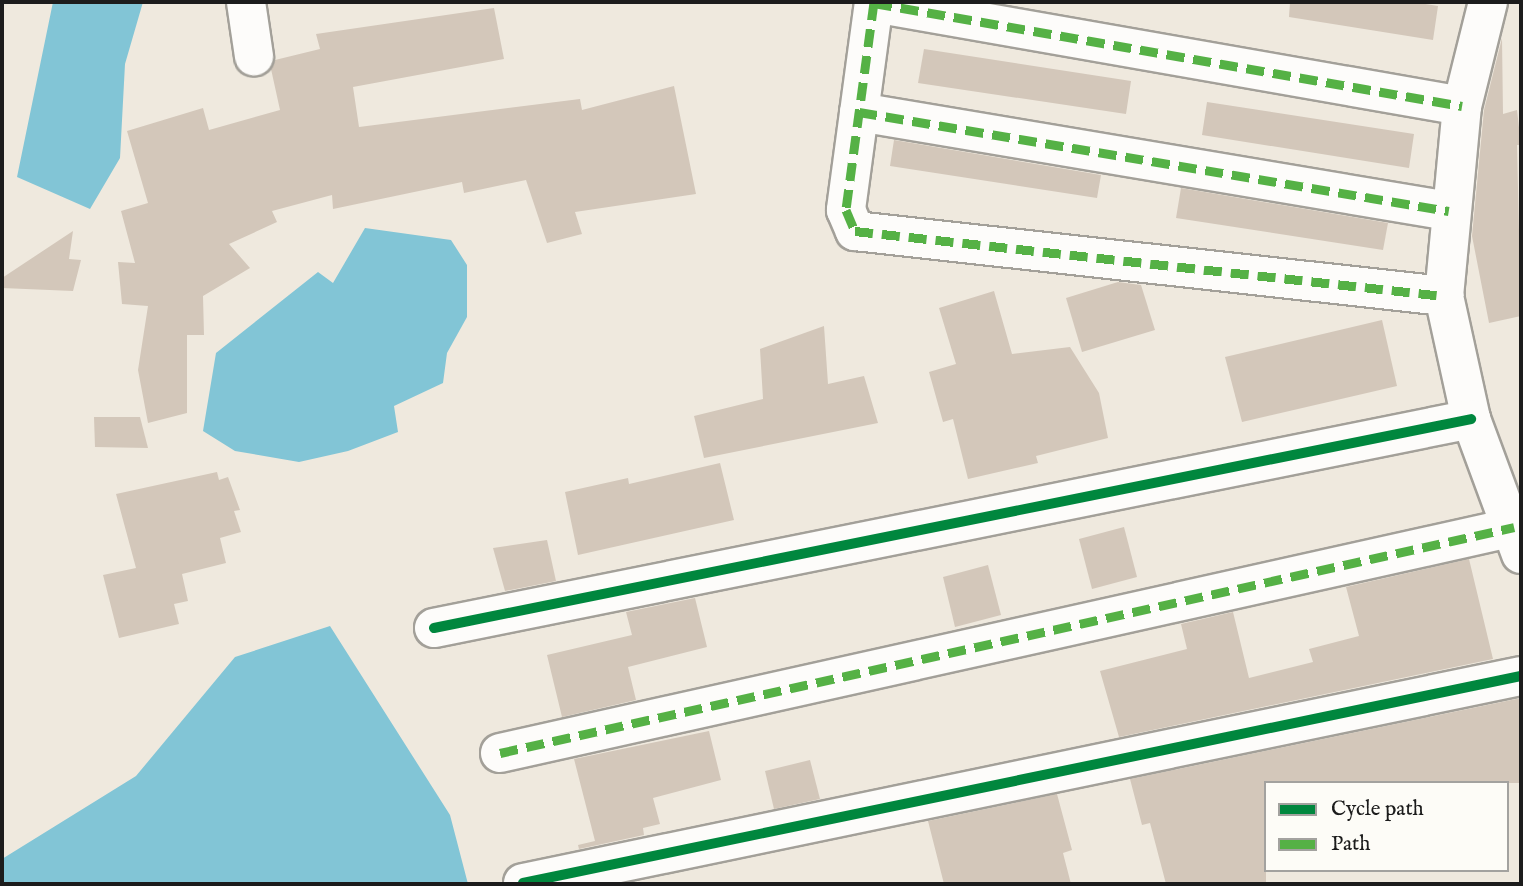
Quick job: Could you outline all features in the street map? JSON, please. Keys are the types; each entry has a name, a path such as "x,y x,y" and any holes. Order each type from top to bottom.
{"street":[{"path":"246,2 254,56"},
{"path":"1444,296 855,231 846,210 874,2 1462,106"},
{"path":"500,753 1517,540 1471,419 1444,296 1448,211 1462,106 1488,2"},
{"path":"859,112 1448,211"},
{"path":"434,628 1471,419"},
{"path":"523,883 1521,677"}],"water":[{"path":"53,2 143,2 125,64 120,158 90,209 17,177"},
{"path":"365,228 451,240 467,265 467,317 447,353 443,383 394,406 398,432 348,451 299,462 235,451 203,431 216,353 318,272 333,283"},
{"path":"330,626 450,815 468,884 2,884 2,859 136,776 235,657"}],"building":[{"path":"1290,2 1413,2 1438,6 1433,40 1289,17"},
{"path":"494,8 504,59 353,87 359,127 580,99 582,110 674,86 696,194 575,212 582,234 547,243 526,180 464,193 462,182 333,209 332,195 272,211 277,222 229,244 250,268 203,296 204,335 187,335 187,413 148,423 138,370 148,306 122,304 118,262 135,263 121,211 148,203 127,131 203,108 209,130 280,110 271,69 275,60 320,49 316,34"},
{"path":"1502,38 1503,114 1517,110 1521,145 1517,145 1521,316 1489,323 1472,236 1484,110"},
{"path":"924,49 1131,81 1126,114 918,83"},
{"path":"1207,102 1414,134 1409,168 1202,135"},
{"path":"894,140 1101,175 1097,198 890,166"},
{"path":"1181,188 1388,223 1383,250 1176,218"},
{"path":"73,231 69,259 81,260 73,291 2,288 2,278"},
{"path":"1118,282 1141,285 1155,330 1082,352 1066,298"},
{"path":"994,291 1012,354 1070,347 1099,393 1108,438 1036,456 1038,463 968,479 953,419 943,422 929,372 956,364 939,308"},
{"path":"1382,320 1397,386 1242,422 1225,357"},
{"path":"824,326 828,384 864,376 878,423 704,458 694,416 763,399 760,349"},
{"path":"94,417 140,417 148,448 95,447"},
{"path":"720,463 734,520 578,555 565,492 628,478 629,484"},
{"path":"217,472 219,480 228,477 240,510 234,511 241,532 220,538 226,563 182,574 188,601 174,604 179,624 119,638 103,575 136,568 116,494"},
{"path":"1124,527 1137,577 1092,589 1079,539"},
{"path":"547,540 556,581 505,591 493,548"},
{"path":"1469,559 1493,659 1119,737 1100,671 1187,649 1181,624 1233,612 1249,678 1313,662 1309,649 1359,636 1346,587"},
{"path":"988,565 1001,615 955,627 943,577"},
{"path":"695,598 707,647 628,667 636,700 562,717 547,655 632,635 626,612"},
{"path":"1521,698 1521,783 1264,781 1266,884 1166,884 1150,823 1142,825 1130,779"},
{"path":"709,731 721,780 653,798 660,824 643,828 644,835 579,849 578,845 595,841 574,759"},
{"path":"810,760 820,799 774,809 765,771"},
{"path":"1057,794 1072,850 1063,853 1071,884 944,884 928,821"}],"marked path":[{"path":"874,2 846,210 855,231 1444,296"},
{"path":"874,3 1462,106"},
{"path":"859,112 1449,211"},
{"path":"500,753 1514,527"}],"cycle path":[{"path":"434,628 1471,419"},
{"path":"523,883 1521,676"}]}
